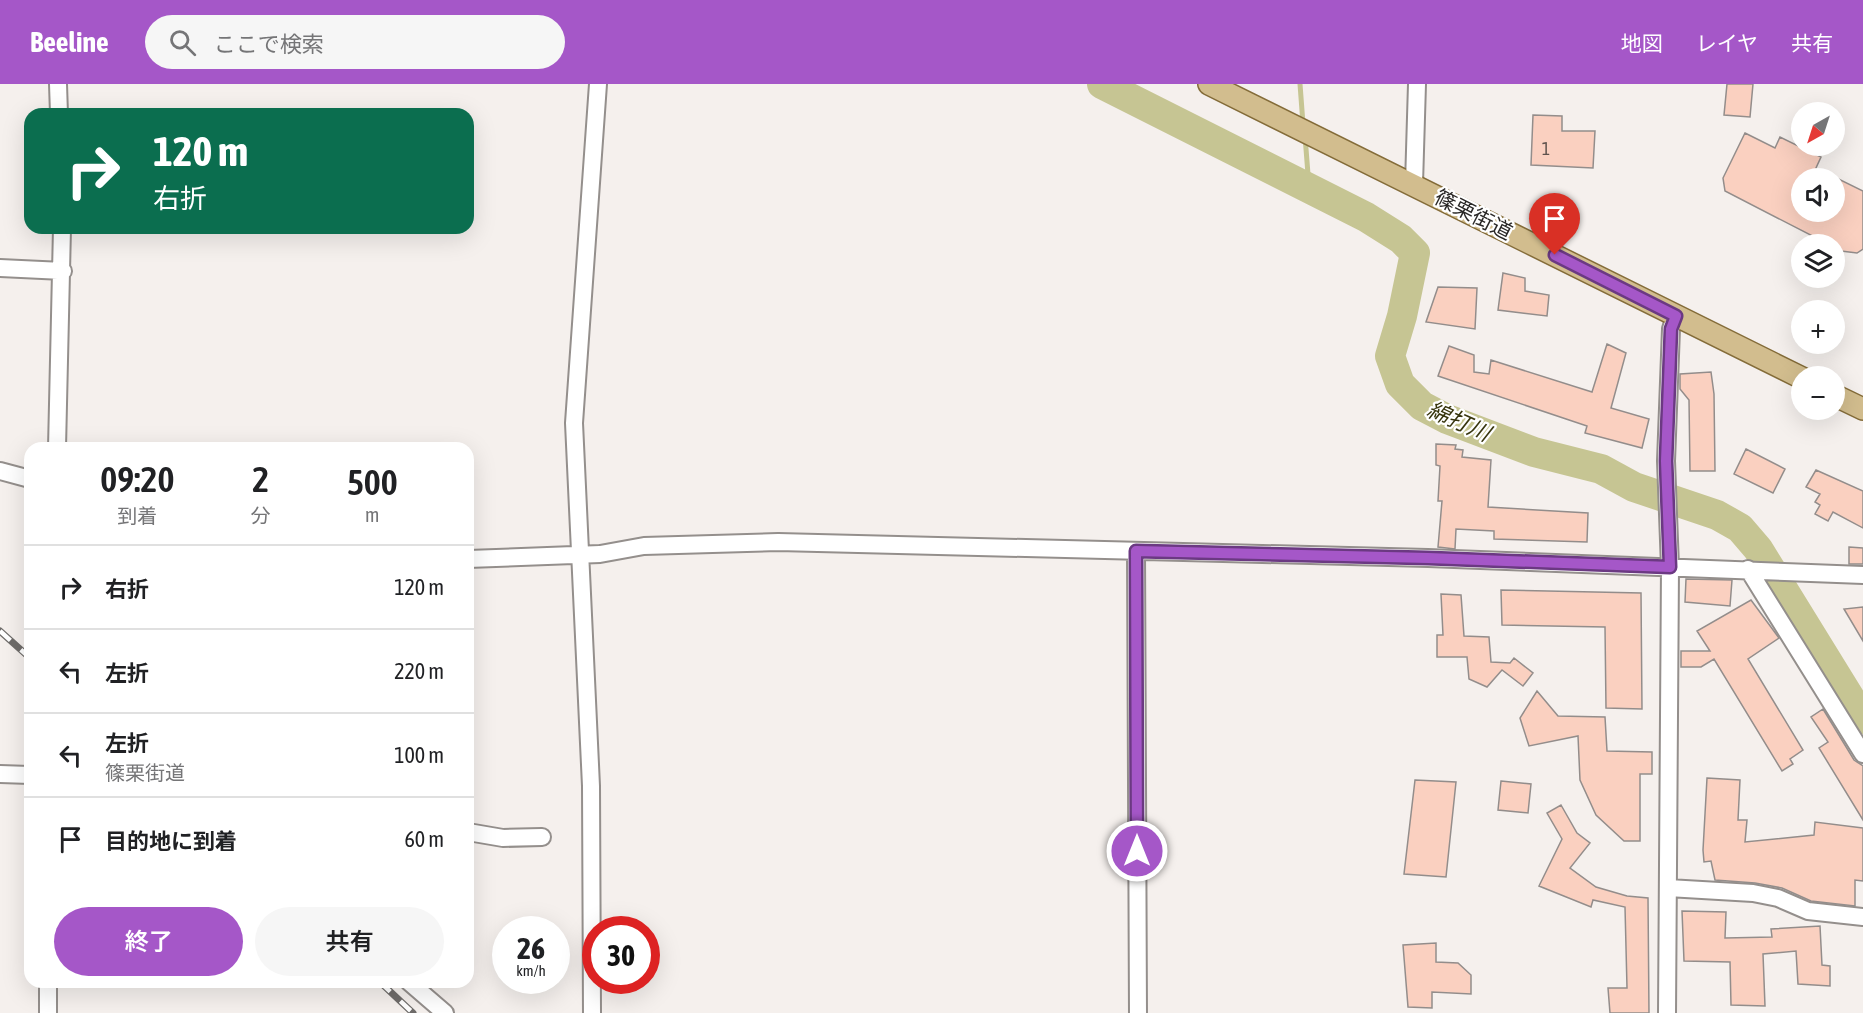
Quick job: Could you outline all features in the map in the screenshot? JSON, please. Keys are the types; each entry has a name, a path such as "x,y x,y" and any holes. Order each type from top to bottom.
{"main road":[{"name":"篠栗街道","path":"1209,84 1791,373"},
{"path":"1845,400 1863,409"}],"street":[{"path":"58,84 59,108"},
{"path":"592,1013 591,786 574,423 598,84"},
{"path":"1414,184 1417,84"},
{"path":"57,442 62,234"},
{"path":"0,268 63,271"},
{"path":"1667,1013 1670,567 1666,461 1671,329 1676,316"},
{"path":"0,471 24,478"},
{"path":"474,559 545,558 581,553 600,554 644,546 778,542 1428,558 1863,575"},
{"path":"1136,551 1138,1013"},
{"path":"1755,570 1863,754"},
{"path":"0,774 24,775"},
{"path":"474,833 503,838 542,837"},
{"path":"1668,888 1753,893 1778,898 1808,912 1863,917"},
{"path":"48,988 48,1013"},
{"path":"416,988 445,1013"}],"building":[{"path":"1727,84 1753,84 1750,117 1724,115"},
{"path":"1533,115 1562,116 1562,131 1595,131 1593,168 1531,165"},
{"path":"1745,133 1775,148 1780,137 1791,142 1791,156 1821,157 1816,168 1791,168 1791,222 1845,222 1845,182 1863,191 1863,249 1857,253 1845,252 1845,234 1809,234 1725,191 1723,178"},
{"path":"1503,273 1525,278 1525,291 1549,295 1547,316 1498,310"},
{"path":"1438,287 1477,288 1475,329 1426,322"},
{"path":"1607,344 1626,353 1611,408 1649,419 1642,448 1585,433 1587,426 1438,376 1449,346 1474,355 1474,372 1489,374 1491,360 1592,392"},
{"path":"1711,372 1714,394 1715,471 1690,471 1689,400 1680,389 1680,374"},
{"path":"1436,444 1456,445 1455,449 1463,450 1462,457 1491,460 1488,507 1588,513 1587,542 1494,539 1494,531 1456,529 1455,549 1438,547 1442,501 1438,501 1440,466 1436,465"},
{"path":"1746,449 1785,469 1773,493 1734,474"},
{"path":"1816,470 1863,491 1863,528 1833,512 1828,521 1815,514 1820,505 1815,502 1820,494 1806,487"},
{"path":"1849,547 1863,548 1863,564 1849,564"},
{"path":"1686,579 1732,580 1730,606 1685,602"},
{"path":"1501,590 1641,593 1642,709 1606,708 1605,627 1502,625"},
{"path":"1441,594 1461,595 1464,636 1489,637 1491,662 1510,663 1514,658 1533,673 1523,686 1502,670 1487,687 1469,679 1467,657 1437,657 1437,635 1443,635"},
{"path":"1751,600 1779,638 1748,659 1803,750 1790,759 1793,764 1782,771 1714,659 1701,667 1681,667 1681,651 1710,651 1697,631"},
{"path":"1863,607 1863,641 1844,609"},
{"path":"1537,691 1558,716 1605,717 1607,751 1652,752 1652,774 1640,774 1640,841 1624,841 1596,815 1580,780 1578,736 1529,746 1520,718"},
{"path":"1823,709 1854,760 1863,766 1863,820 1819,748 1828,742 1811,717"},
{"path":"1707,778 1740,780 1738,820 1747,820 1745,842 1814,835 1815,822 1863,828 1863,881 1855,880 1855,906 1811,901 1782,888 1715,880 1711,861 1704,862 1703,850"},
{"path":"1415,780 1456,782 1446,877 1404,874"},
{"path":"1501,781 1531,784 1528,813 1498,810"},
{"path":"1561,805 1577,833 1590,843 1570,868 1596,887 1627,896 1648,898 1649,1013 1610,1013 1608,988 1627,988 1625,907 1593,900 1591,907 1539,886 1562,839 1547,813"},
{"path":"1682,911 1726,912 1725,938 1772,937 1771,929 1820,926 1822,965 1830,966 1830,986 1798,984 1796,951 1763,954 1765,1006 1731,1005 1730,962 1684,961"},
{"path":"1436,943 1436,962 1458,963 1471,975 1471,994 1432,992 1432,1008 1408,1007 1403,945"}],"waterway":[{"name":"綿打川","path":"1102,84 1366,217 1401,239 1415,253 1402,316 1390,356 1400,384 1422,406 1447,419 1534,452 1601,469 1634,487 1717,515 1740,528 1758,549 1863,719"},
{"path":"1300,84 1303,124"},
{"path":"1305,136 1309,187"}],"railway":[{"path":"0,631 24,653"},
{"path":"386,988 413,1013"}],"route":[{"path":"1137,851 1136,551 1670,567 1666,461 1671,329 1676,316 1555,255"}]}
